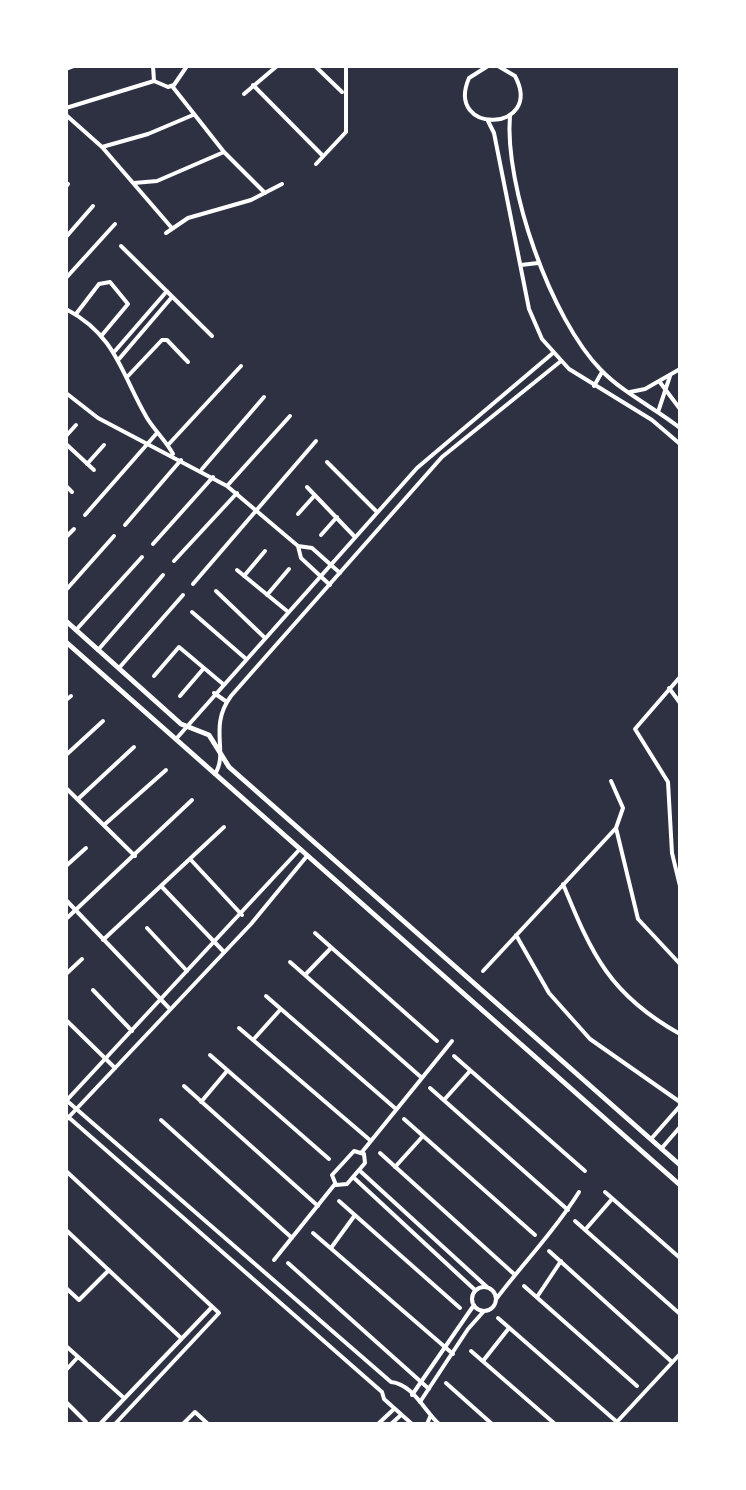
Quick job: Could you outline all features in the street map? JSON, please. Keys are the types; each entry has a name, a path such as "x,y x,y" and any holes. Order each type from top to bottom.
{"main road":[{"path":"66,621 187,726 209,735 229,767 680,1165"},
{"path":"66,642 679,1184"},
{"path":"420,957 425,943"},
{"path":"518,1042 528,1031"},
{"path":"615,1128 625,1117"}],"street":[{"path":"66,69 74,66"},
{"path":"172,86 187,66"},
{"path":"244,94 277,66"},
{"path":"315,66 344,93"},
{"path":"316,164 346,132 346,66"},
{"path":"488,66 479,68 469,78 465,96 471,112 488,121 494,133 534,323 561,361 594,386 652,420 680,444"},
{"path":"488,121 510,115 519,104 520,85 508,70 498,66"},
{"path":"152,67 154,81 161,86 172,86"},
{"path":"66,108 154,81"},
{"path":"253,85 323,156"},
{"path":"172,86 224,152 265,193"},
{"path":"66,115 102,147 171,227"},
{"path":"102,147 148,134 193,115"},
{"path":"510,115 509,143 538,263 573,336 602,372 680,428"},
{"path":"134,183 157,181 224,152"},
{"path":"166,233 171,227 210,209 232,206 282,184"},
{"path":"66,237 93,206"},
{"path":"66,278 115,224"},
{"path":"121,246 212,336"},
{"path":"521,265 538,263"},
{"path":"76,314 102,281 110,282 128,304 101,336"},
{"path":"115,351 167,291"},
{"path":"119,359 172,296"},
{"path":"66,309 76,314 115,351 157,433 173,454 202,469 258,509 298,546 301,558 330,585"},
{"path":"128,376 162,340 167,340 188,362"},
{"path":"176,739 376,511 431,455 553,353"},
{"path":"215,774 220,762 218,720 227,702 442,457 561,361"},
{"path":"168,445 241,366"},
{"path":"630,392 680,369"},
{"path":"594,386 602,372"},
{"path":"658,412 671,374"},
{"path":"659,381 680,409"},
{"path":"66,393 98,418 166,455 173,454"},
{"path":"202,469 264,397"},
{"path":"227,486 290,416"},
{"path":"66,436 76,425"},
{"path":"85,515 157,433"},
{"path":"193,584 316,441"},
{"path":"66,444 94,470"},
{"path":"87,464 104,445"},
{"path":"125,525 181,460"},
{"path":"327,462 376,511"},
{"path":"153,544 213,477"},
{"path":"66,486 72,492"},
{"path":"307,487 354,536"},
{"path":"174,561 237,493"},
{"path":"298,514 315,495"},
{"path":"382,505 392,514"},
{"path":"321,535 337,517"},
{"path":"66,537 74,529"},
{"path":"66,590 114,536"},
{"path":"298,546 312,548 340,573"},
{"path":"244,576 265,551"},
{"path":"76,630 142,557"},
{"path":"267,595 289,569"},
{"path":"237,570 287,611"},
{"path":"98,650 163,575"},
{"path":"216,591 264,637"},
{"path":"119,668 183,595"},
{"path":"296,601 306,611"},
{"path":"192,612 245,658"},
{"path":"154,676 179,647 223,684"},
{"path":"180,696 204,668"},
{"path":"680,677 635,729 668,782 672,853 680,886"},
{"path":"669,688 680,703"},
{"path":"214,693 227,702"},
{"path":"66,755 103,721"},
{"path":"78,799 134,747"},
{"path":"104,825 166,770"},
{"path":"483,971 616,828 623,808 611,781"},
{"path":"66,788 135,856"},
{"path":"66,919 192,800"},
{"path":"103,940 224,827"},
{"path":"616,828 638,919 680,964"},
{"path":"66,866 86,848"},
{"path":"300,849 242,915 66,1101 391,1382 412,1395 439,1424"},
{"path":"307,856 224,953 67,1118 382,1392 394,1409 412,1424"},
{"path":"191,860 242,915"},
{"path":"563,884 590,950 624,995 680,1034"},
{"path":"268,885 278,893"},
{"path":"162,887 224,953"},
{"path":"66,900 169,1008"},
{"path":"147,928 187,971"},
{"path":"315,933 437,1041"},
{"path":"516,935 549,993 590,1039 679,1108 651,1139"},
{"path":"305,975 332,948"},
{"path":"66,974 82,959"},
{"path":"290,962 422,1078"},
{"path":"93,990 132,1031"},
{"path":"266,996 396,1109"},
{"path":"253,1040 280,1010"},
{"path":"66,1020 68,1027 115,1068"},
{"path":"239,1028 371,1141"},
{"path":"274,1260 335,1184 334,1172 351,1153 362,1152 452,1041"},
{"path":"210,1055 329,1159"},
{"path":"454,1056 585,1171"},
{"path":"201,1102 227,1071"},
{"path":"444,1100 470,1071"},
{"path":"184,1086 318,1206"},
{"path":"430,1088 568,1210"},
{"path":"404,1119 535,1235"},
{"path":"161,1120 292,1238"},
{"path":"661,1149 680,1127"},
{"path":"395,1167 423,1136"},
{"path":"335,1184 344,1186 359,1170 366,1160 362,1152"},
{"path":"380,1153 514,1274"},
{"path":"359,1170 497,1298"},
{"path":"66,1171 219,1313 115,1424"},
{"path":"353,1177 475,1290"},
{"path":"420,1402 468,1329 484,1311 494,1306 514,1274 558,1226 579,1192"},
{"path":"605,1192 680,1258"},
{"path":"585,1230 612,1199"},
{"path":"339,1201 460,1308"},
{"path":"331,1248 355,1215"},
{"path":"575,1221 680,1314"},
{"path":"66,1230 181,1338"},
{"path":"313,1233 453,1354"},
{"path":"549,1251 672,1362"},
{"path":"537,1297 561,1261"},
{"path":"288,1263 429,1389"},
{"path":"66,1288 79,1300 109,1270"},
{"path":"524,1286 637,1386"},
{"path":"475,1290 487,1287"},
{"path":"412,1395 474,1305 475,1290"},
{"path":"474,1305 484,1311"},
{"path":"100,1424 212,1307"},
{"path":"498,1318 616,1423 680,1354"},
{"path":"483,1362 509,1328"},
{"path":"66,1346 124,1398"},
{"path":"471,1351 555,1424"},
{"path":"66,1370 78,1357"},
{"path":"366,1378 375,1368"},
{"path":"382,1392 391,1382"},
{"path":"446,1383 492,1424"},
{"path":"66,1402 86,1422"},
{"path":"378,1424 394,1409"},
{"path":"183,1424 195,1412 208,1424"},
{"path":"391,1424 401,1414"},
{"path":"427,1424 430,1417"}]}
